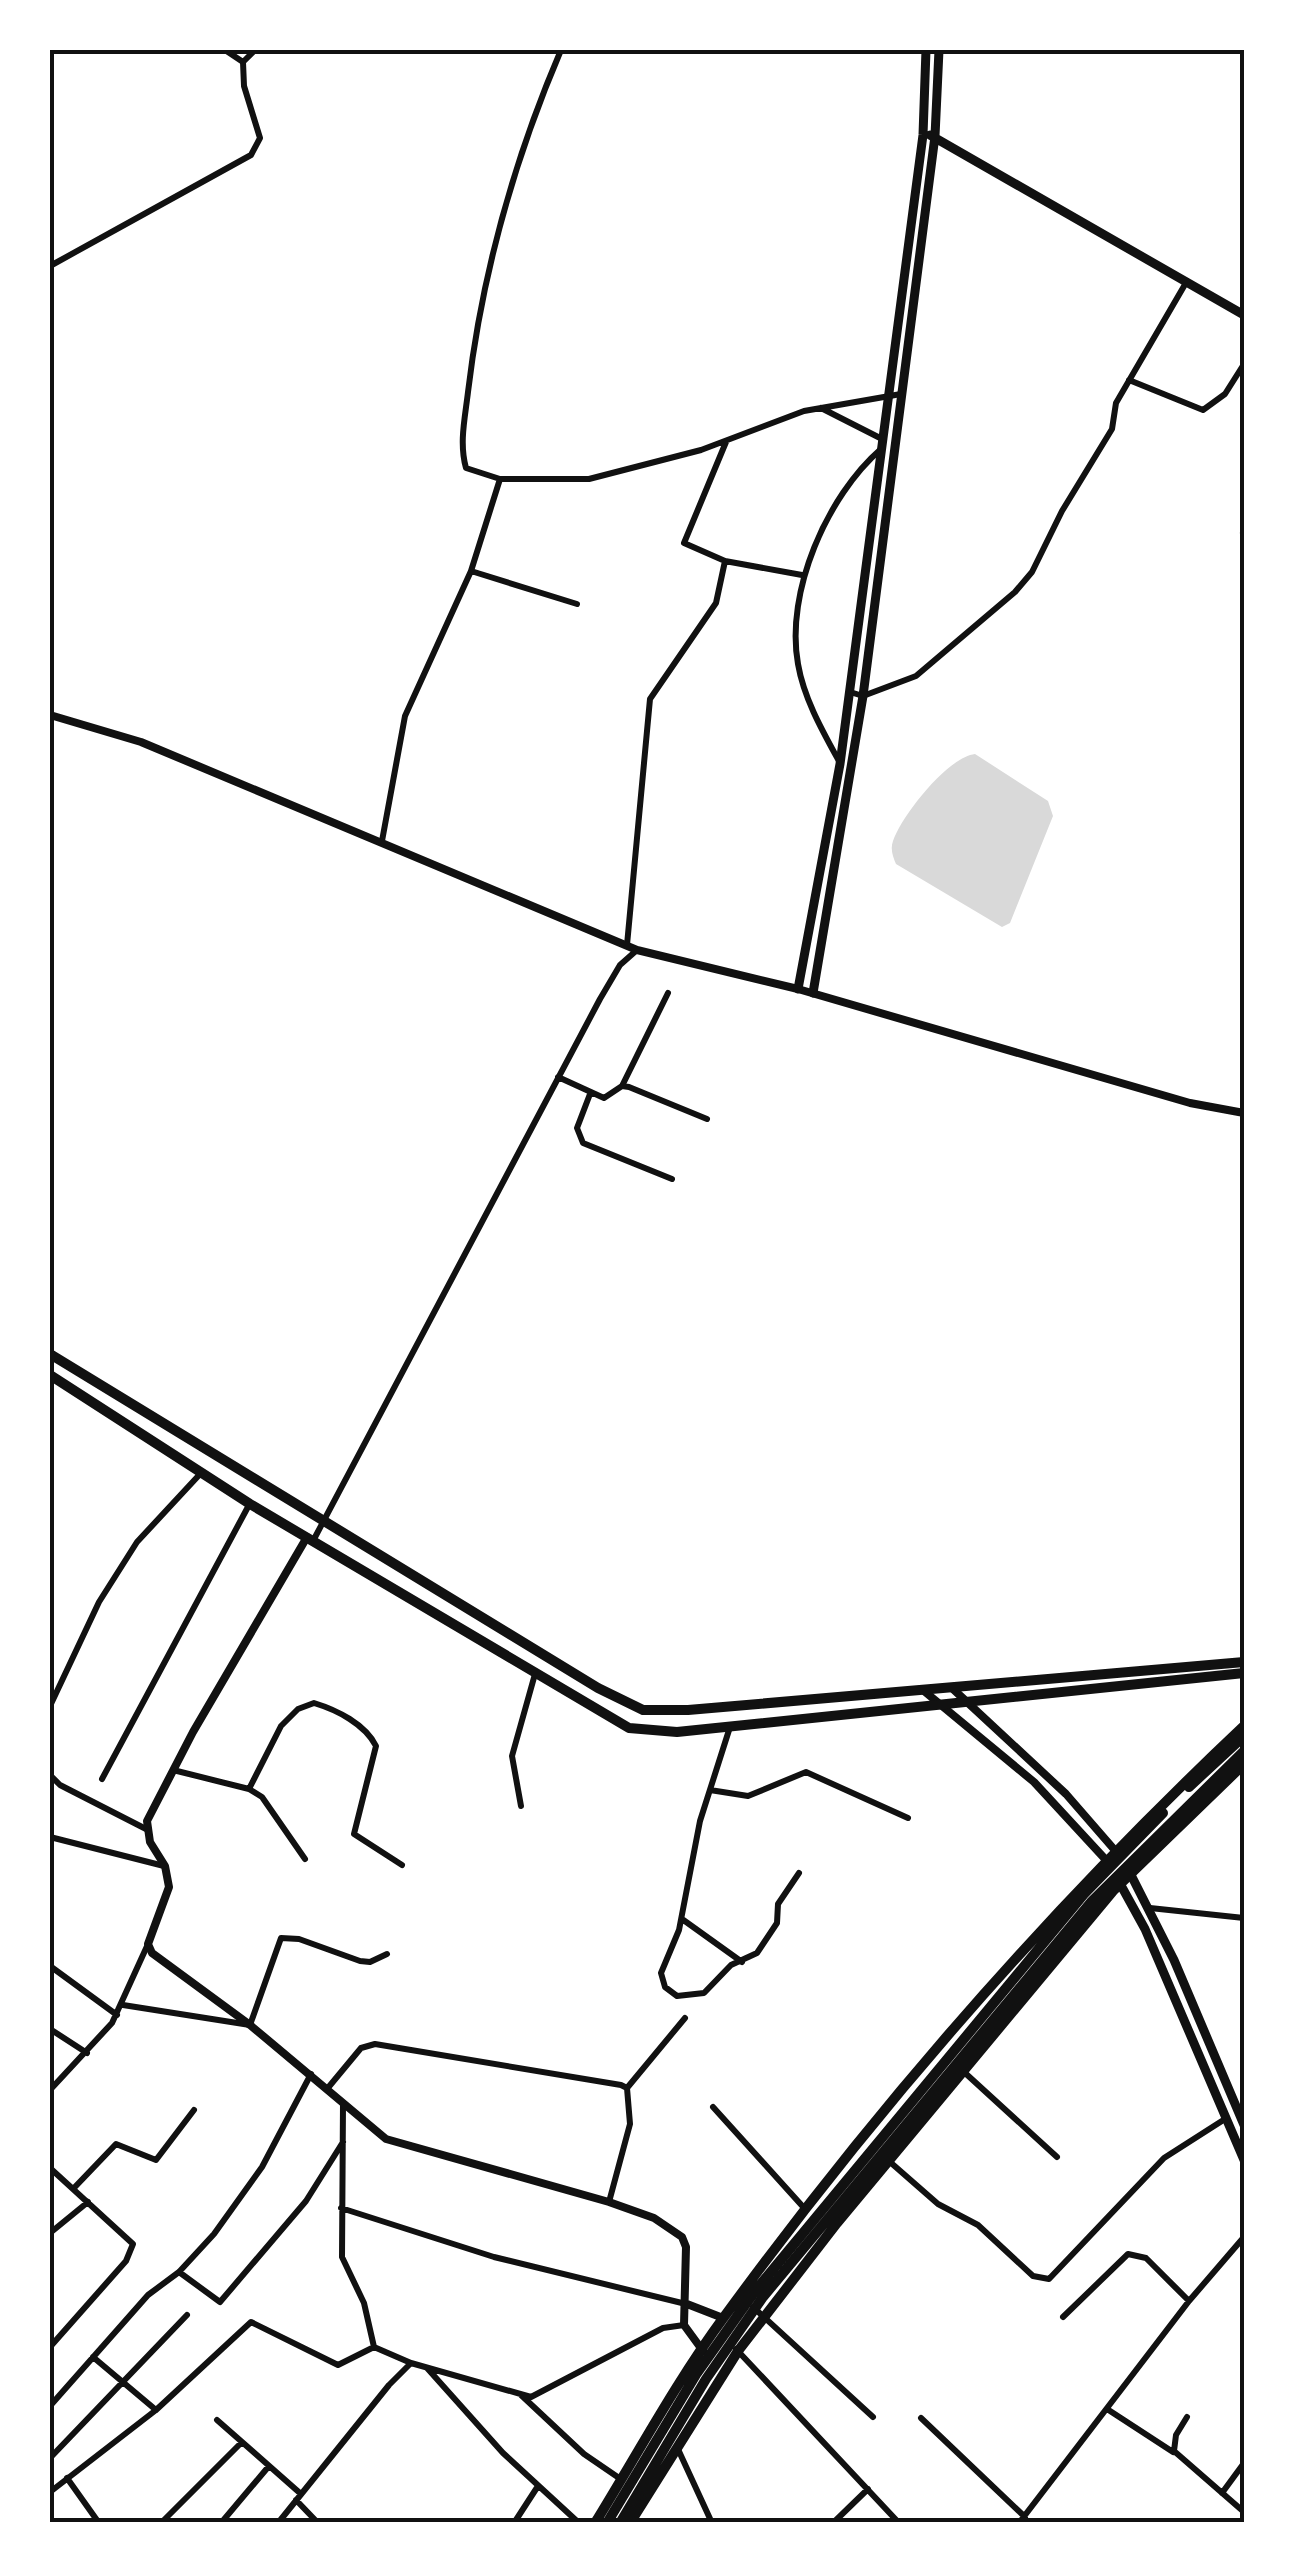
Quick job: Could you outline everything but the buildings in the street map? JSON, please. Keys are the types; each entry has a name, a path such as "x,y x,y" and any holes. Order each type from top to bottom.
{"main road":[{"path":"814,993 864,696 923,135 926,50"},
{"path":"798,989 840,764 884,443 896,394 935,136 939,50"},
{"path":"923,135 935,136 1244,315"},
{"path":"50,1354 598,1688 644,1710 924,1692 1244,1662"},
{"path":"50,1375 250,1504 629,1728 677,1732 1244,1672"},
{"path":"595,2523 723,2318 806,2210 1115,1850 1244,1726"},
{"path":"608,2523 697,2373 764,2278 1084,1894 1244,1736"},
{"path":"620,2523 706,2379 792,2261 1092,1901 1244,1750"},
{"path":"630,2523 738,2351 765,2316 1120,1884 1244,1764"},
{"path":"1106,1860 1146,1929 1244,2160"},
{"path":"1130,1873 1150,1908 1244,2125"}],"street":[{"path":"225,50 242,62"},
{"path":"242,62 255,50"},
{"path":"561,50 492,249 470,374 461,452 466,468 500,479 589,479 727,440 820,408 896,394"},
{"path":"50,266 252,155 260,138 244,86 242,62"},
{"path":"850,692 864,696 916,676 1024,582 1112,430 1116,404 1188,280"},
{"path":"1129,380 1203,410 1225,394 1244,364"},
{"path":"820,408 884,443 852,480 802,576 797,663 817,722 840,764"},
{"path":"727,440 684,543 725,561 802,576"},
{"path":"382,841 405,716 472,571 500,479"},
{"path":"627,946 650,699 716,603 725,561"},
{"path":"472,571 577,604"},
{"path":"50,715 141,742 637,950 814,993 1190,1103 1244,1113"},
{"path":"146,1829 173,1770 323,1520 620,965 637,950"},
{"path":"558,1077 604,1098 622,1086 668,993"},
{"path":"622,1086 708,1118"},
{"path":"590,1094 578,1128 583,1143 672,1179"},
{"path":"50,1706 99,1602 137,1542 200,1472"},
{"path":"102,1779 250,1504"},
{"path":"521,1806 512,1756 535,1674"},
{"path":"953,1689 1066,1794 1130,1873"},
{"path":"924,1692 1034,1782 1106,1860"},
{"path":"248,1789 287,1718 314,1703 334,1711 366,1732 376,1746 354,1834 402,1865"},
{"path":"730,1726 710,1790 682,1919 661,1973 672,1994 709,1991 731,1964 757,1952 775,1928 778,1904 800,1872"},
{"path":"173,1770 248,1789 267,1801 305,1859"},
{"path":"710,1790 748,1796 806,1772 908,1818"},
{"path":"50,1774 60,1785 146,1829 165,1866 169,1887 123,2005 87,2053 50,2090"},
{"path":"50,1837 165,1866"},
{"path":"1150,1908 1244,1918"},
{"path":"682,1919 742,1962"},
{"path":"250,2025 281,1938 298,1939 360,1961 370,1962 387,1954"},
{"path":"148,1944 152,1953 250,2025 386,2139 608,2202 654,2218 682,2237 686,2247 684,2325 703,2351"},
{"path":"50,1966 117,2015"},
{"path":"123,2005 250,2025"},
{"path":"608,2202 630,2124 627,2088 684,2018"},
{"path":"50,2029 87,2053"},
{"path":"327,2089 361,2048 375,2044 627,2088"},
{"path":"964,2071 1057,2156"},
{"path":"50,2406 148,2295 179,2272 253,2180 311,2074"},
{"path":"343,2103 342,2257 364,2303 374,2348"},
{"path":"713,2107 806,2210"},
{"path":"73,2189 116,2144 156,2160 194,2110"},
{"path":"890,2162 938,2204 978,2225 1032,2276 1049,2279 1164,2158 1225,2119"},
{"path":"179,2272 220,2302 306,2201 344,2141"},
{"path":"50,2168 129,2239 132,2252 50,2346"},
{"path":"50,2233 88,2202"},
{"path":"340,2208 494,2257 687,2304 723,2318"},
{"path":"922,2418 1022,2520 1189,2300 1244,2237"},
{"path":"1064,2317 1119,2261 1134,2253 1159,2270 1189,2300"},
{"path":"740,2298 765,2316 873,2417"},
{"path":"50,2458 187,2315"},
{"path":"50,2492 156,2410 251,2322 338,2365 374,2348 411,2364 520,2394 542,2394 582,2367 663,2328 684,2325"},
{"path":"714,2333 738,2351 900,2523"},
{"path":"93,2357 156,2410"},
{"path":"278,2523 411,2364"},
{"path":"426,2368 538,2486 579,2523"},
{"path":"520,2394 584,2454 622,2480"},
{"path":"1107,2409 1178,2456 1244,2512"},
{"path":"1178,2456 1173,2446 1188,2417"},
{"path":"217,2420 269,2466 318,2523"},
{"path":"659,2420 677,2446 712,2523"},
{"path":"161,2523 242,2442"},
{"path":"1222,2492 1244,2463"},
{"path":"221,2523 269,2466"},
{"path":"67,2478 99,2523"},
{"path":"514,2523 538,2486"},
{"path":"833,2523 868,2489"}],"shaded area":[{"path":"975,754 1048,801 1053,816 1010,923 1002,927 896,864 892,853 898,830 927,789 952,765"}]}
